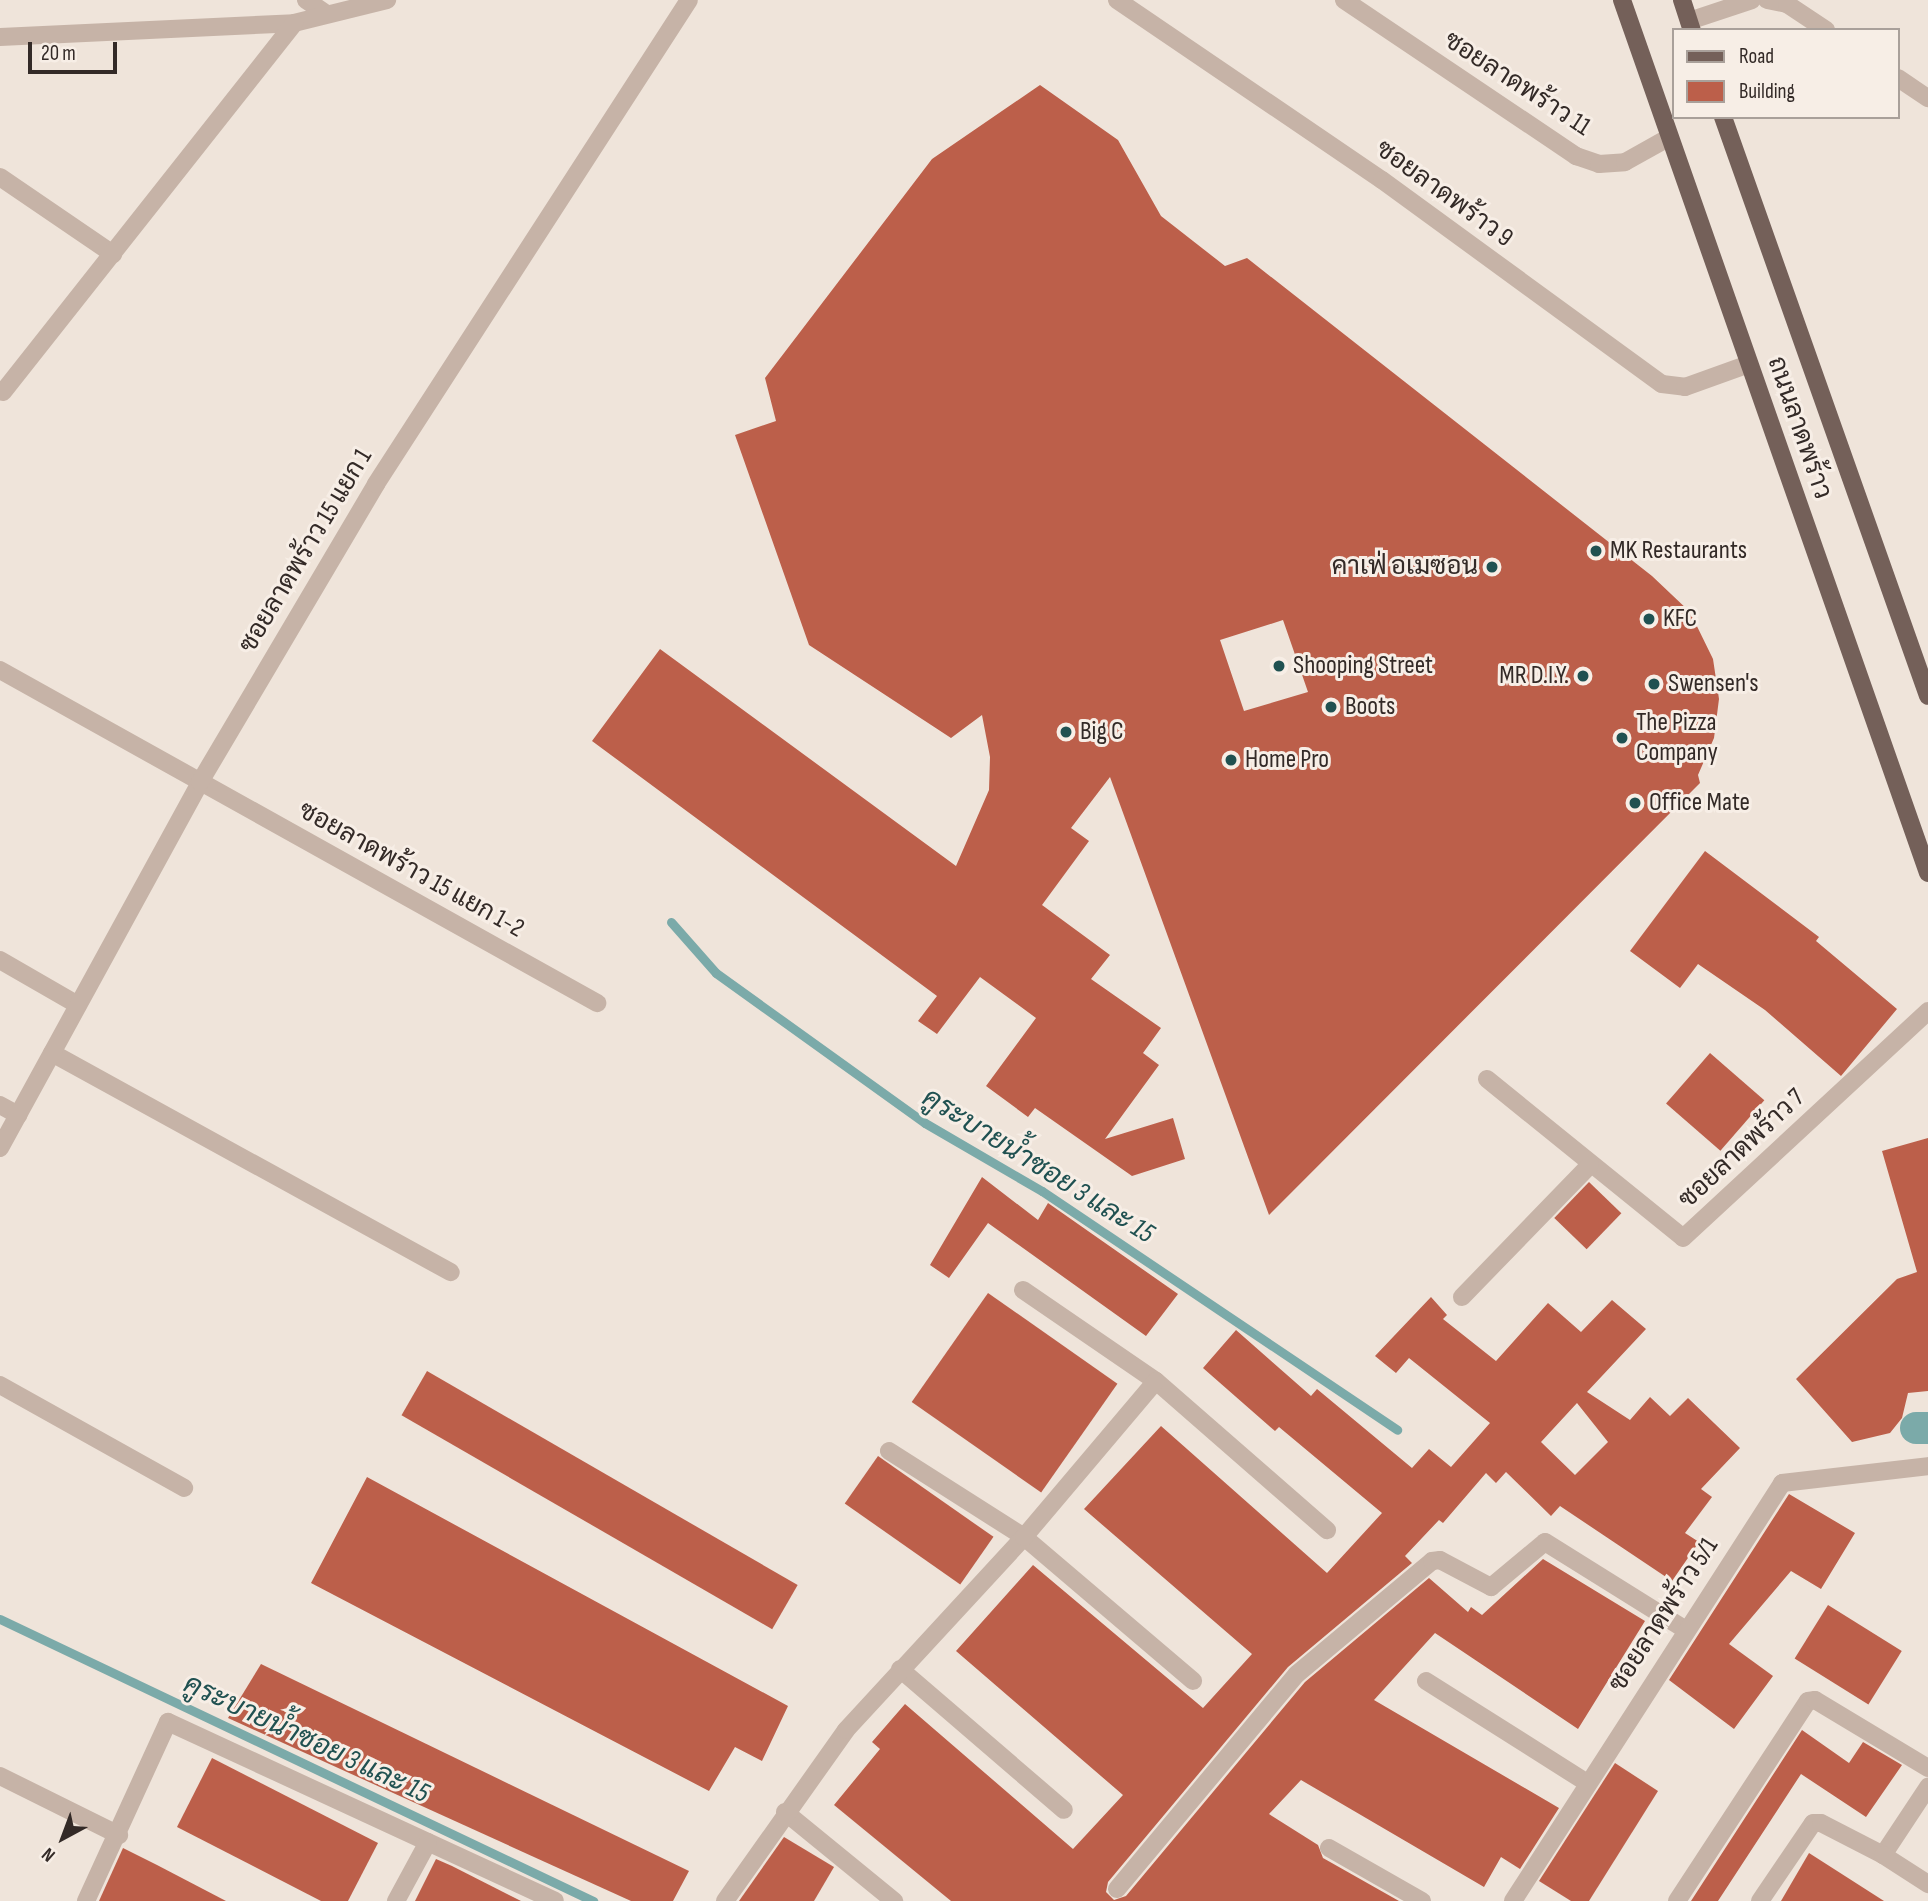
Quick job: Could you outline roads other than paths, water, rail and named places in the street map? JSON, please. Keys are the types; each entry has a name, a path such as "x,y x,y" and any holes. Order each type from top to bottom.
{"main road":[{"name":"ถนนลาดพร้าว","path":"1622,0 1928,873"},
{"path":"1682,0 1690,25"},
{"name":"ถนนลาดพร้าว","path":"1724,119 1928,696"}],"street":[{"path":"306,0 325,13"},
{"path":"0,37 294,23 325,13 387,0"},
{"name":"ซอยลาดพร้าว 15 แยก 1","path":"0,1148 200,782 391,458 689,0"},
{"name":"ซอยลาดพร้าว 9","path":"1117,0 1382,180 1662,384 1685,387 1749,364"},
{"name":"ซอยลาดพร้าว 11","path":"1344,0 1576,156 1599,164 1625,162 1670,137"},
{"path":"1690,25 1752,0"},
{"path":"1767,0 1787,4 1823,28"},
{"path":"3,391 294,23"},
{"path":"1900,79 1928,98"},
{"path":"0,177 113,254"},
{"name":"ซอยลาดพร้าว 15 แยก 1-2","path":"0,670 597,1003"},
{"path":"0,960 78,1005"},
{"name":"ซอยลาดพร้าว 7","path":"1487,1079 1680,1238 1686,1237 1928,1011"},
{"path":"52,1053 451,1272"},
{"path":"0,1105 18,1115"},
{"path":"1462,1297 1590,1164"},
{"path":"1023,1290 1156,1381 1327,1530"},
{"path":"725,1901 785,1812 846,1730 1024,1538 1156,1381"},
{"path":"0,1385 184,1488"},
{"path":"889,1451 1024,1538 1193,1681"},
{"name":"ซอยลาดพร้าว 5/1","path":"1513,1901 1586,1782 1783,1483 1928,1466"},
{"path":"1117,1889 1297,1674 1432,1561 1440,1560 1491,1587 1545,1542 1686,1629"},
{"path":"900,1669 1065,1810"},
{"path":"1426,1681 1586,1782"},
{"path":"1677,1901 1808,1701 1815,1700 1928,1768"},
{"path":"86,1901 169,1722 555,1901"},
{"path":"0,1776 118,1835"},
{"path":"1883,1855 1928,1787"},
{"path":"785,1812 894,1901"},
{"path":"1760,1901 1813,1823 1821,1823 1883,1855 1928,1884"},
{"path":"396,1901 428,1842"},
{"path":"1329,1849 1422,1901"}],"waterway":[{"name":"คูระบายน้ำซอย 3 และ 15","path":"671,922 716,973 925,1123 1042,1191 1397,1430"},
{"path":"1916,1428 1928,1428"},
{"name":"คูระบายน้ำซอย 3 และ 15","path":"0,1619 593,1901"}],"place":[{"name":"MK Restaurants","path":"1596,551"},
{"name":"คาเฟ่ อเมซอน","path":"1492,567"},
{"name":"KFC","path":"1649,619"},
{"name":"Shooping Street","path":"1279,666"},
{"name":"MR D.I.Y.","path":"1583,676"},
{"name":"Swensen's","path":"1654,684"},
{"name":"Boots","path":"1331,707"},
{"name":"Big C","path":"1066,732"},
{"name":"The Pizza Company","path":"1622,738"},
{"name":"Home Pro","path":"1231,760"},
{"name":"Office Mate","path":"1635,803"}]}
